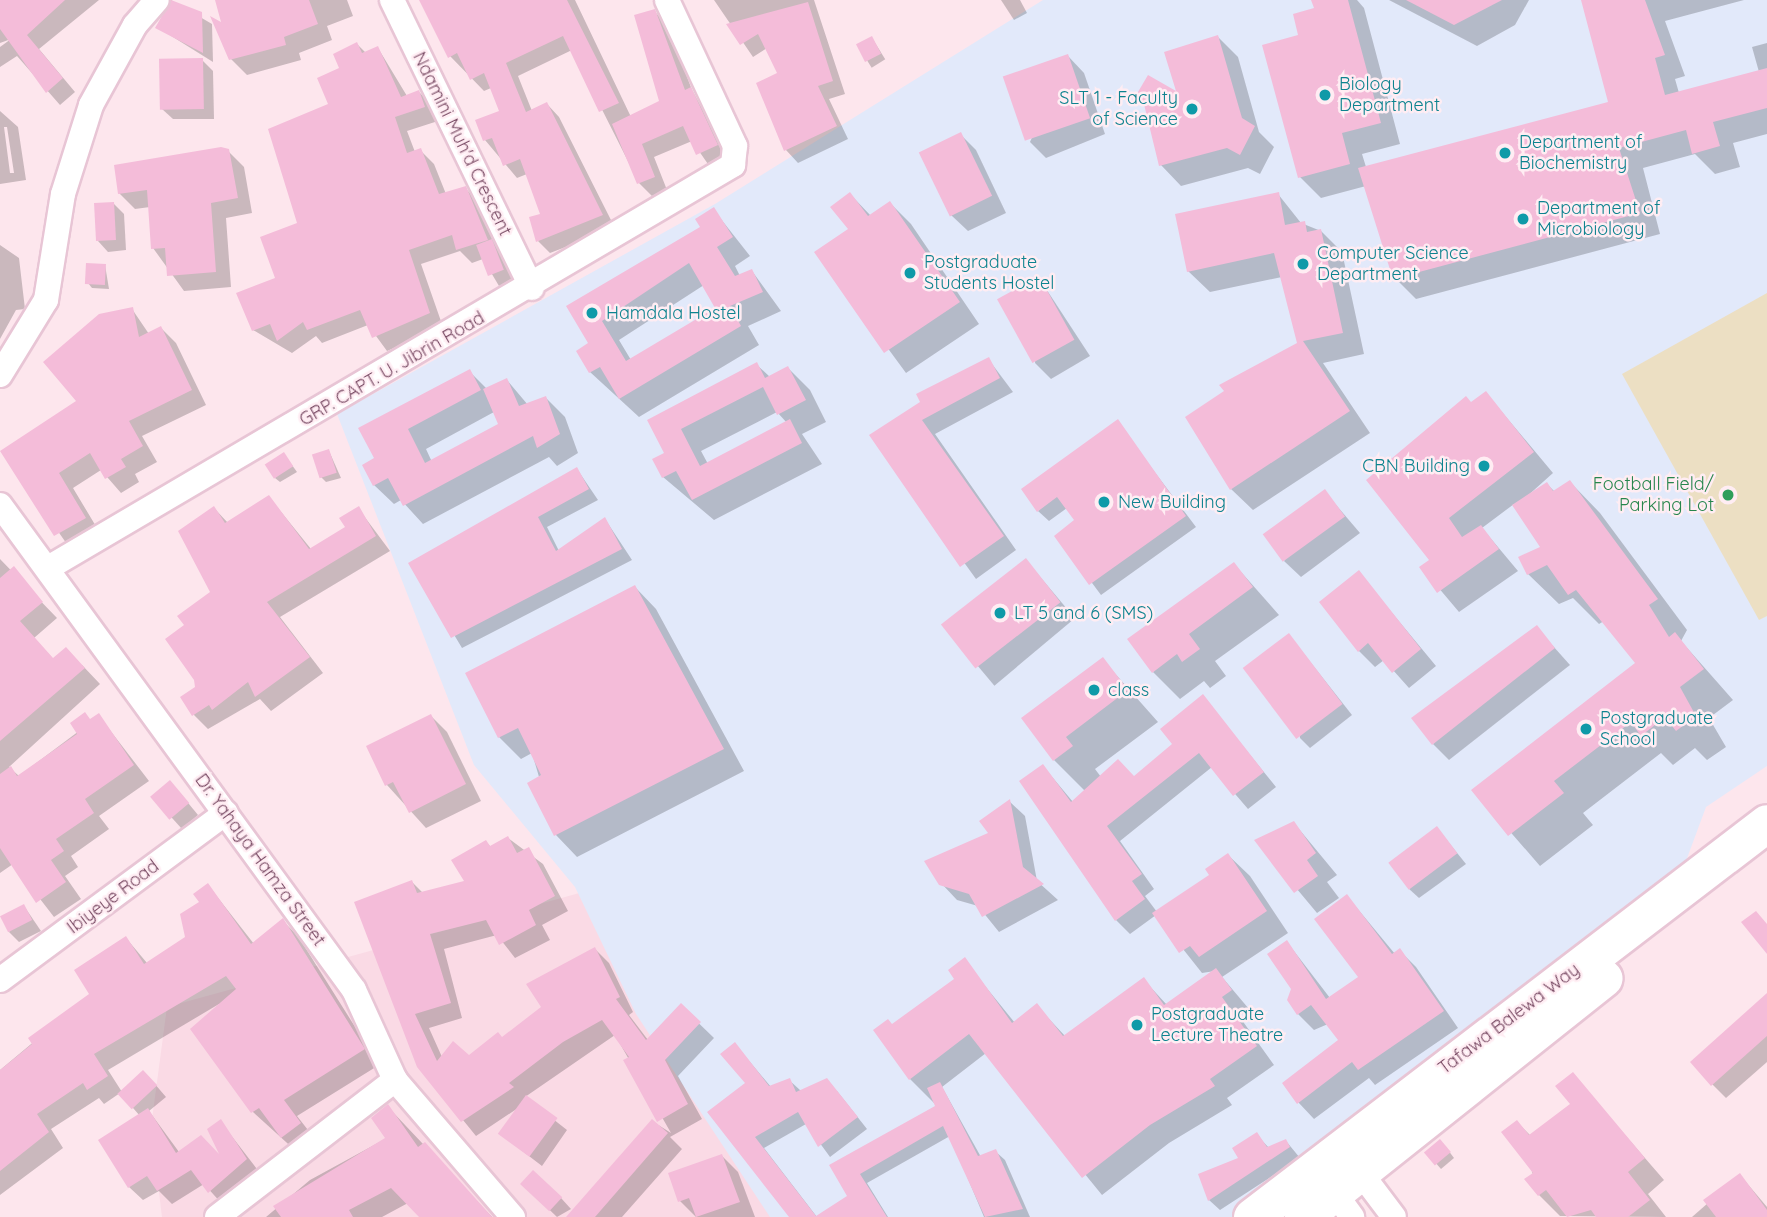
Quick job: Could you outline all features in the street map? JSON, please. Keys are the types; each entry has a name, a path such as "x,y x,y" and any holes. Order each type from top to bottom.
{"main road":[{"name":"Tafawa Balewa Way","path":"1252,1217 1767,822"},
{"name":"Tafawa Balewa Way","path":"1303,1217 1349,1194 1767,852"}],"street":[{"path":"0,375 46,300 63,194 91,105 135,25 157,0"},
{"name":"Ndamini Muh'd Crescent","path":"392,0 532,288"},
{"name":"GRP. CAPT. U. Jibrin Road","path":"48,568 532,288 733,165 735,146 667,0"},
{"name":"Dr. Yahaya Hamza Street","path":"0,505 354,990 395,1080 513,1217"},
{"name":"Ibiyeye Road","path":"0,980 226,813"},
{"path":"217,1217 395,1080"},
{"path":"1349,1194 1394,1217"}],"shaded area":[{"path":"1043,0 1767,0 1767,766 1706,807 1686,861 1234,1217 770,1217 636,1014 575,887 474,765 337,414 715,204"},
{"name":"Football Field/ Parking Lot","path":"1767,293 1767,616 1759,620 1622,374"},
{"path":"1007,775 1175,1217 162,1217 151,1127 167,1007"}],"building":[{"path":"0,0 65,0 27,35 63,78 46,93 0,29"},
{"path":"171,0 202,12 203,53 155,28"},
{"path":"215,0 309,0 318,24 284,37 286,45 229,60 210,16 221,22"},
{"path":"419,0 567,0 619,103 599,112 563,36 506,63 526,112 547,102 603,215 536,242 529,217 540,214 520,159 503,166 492,138 483,141 475,120 499,111 484,73 470,80 457,53 448,58"},
{"name":"Biology Department","path":"1311,0 1348,0 1381,123 1342,133 1350,164 1298,178 1262,45 1298,35 1293,14 1314,8"},
{"path":"1406,0 1502,0 1454,25"},
{"path":"1581,0 1645,0 1665,55 1655,58 1665,95 1767,68 1767,108 1713,122 1720,146 1692,154 1686,130 1619,148 1640,213 1393,279 1358,168 1608,102"},
{"path":"808,2 833,81 818,86 837,126 784,151 756,83 777,73 758,34 740,45 726,24"},
{"path":"655,9 685,90 691,87 718,145 696,155 683,126 642,144 655,177 637,184 612,124 659,101 634,15"},
{"name":"SLT 1 - Faculty of Science","path":"1218,35 1242,118 1255,126 1240,155 1227,148 1159,166 1143,100 1135,97 1148,75 1176,91 1164,52"},
{"path":"872,36 881,54 865,62 856,44"},
{"path":"357,42 362,53 378,46 401,97 419,90 425,107 395,117 407,153 421,148 439,194 466,186 488,240 456,250 452,235 409,250 430,313 372,338 360,310 307,330 303,322 277,341 270,324 252,331 236,293 275,278 260,237 297,223 268,129 328,104 317,78 339,68 333,54"},
{"path":"1068,54 1090,118 1025,141 1003,76"},
{"path":"203,58 204,109 160,110 159,59"},
{"path":"961,132 992,196 950,216 919,153"},
{"path":"221,147 229,149 238,198 211,203 216,272 167,276 165,248 151,249 147,190 118,194 114,165"},
{"name":"Postgraduate Students Hostel","path":"850,192 868,216 890,201 960,302 884,353 814,252 848,229 830,207"},
{"path":"1279,192 1285,225 1305,221 1307,232 1321,229 1343,333 1303,341 1350,411 1230,490 1185,417 1224,391 1219,385 1297,343 1274,253 1187,272 1175,214"},
{"path":"114,202 116,240 96,241 94,203"},
{"name":"Hamdala Hostel","path":"714,207 733,237 717,247 735,276 752,269 763,292 730,306 741,326 619,399 600,367 589,373 576,351 588,343 566,306 700,227 695,219","holes":["689,263 715,308 626,361 602,321"]},
{"path":"492,239 504,270 488,276 476,245"},
{"path":"86,263 106,264 105,285 85,284"},
{"path":"1039,276 1074,340 1032,363 997,299"},
{"path":"133,307 139,337 161,326 192,390 129,421 143,446 121,459 126,467 105,479 90,453 59,473 86,518 54,536 0,451 76,401 43,362 99,314"},
{"path":"989,357 1000,378 922,420 1004,536 960,567 869,435 920,402 916,394"},
{"path":"757,362 765,378 788,366 806,400 777,415 763,387 681,429 700,466 790,419 802,443 692,500 676,471 662,478 652,459 664,453 647,420"},
{"path":"470,369 481,390 408,429 425,463 498,424 483,389 507,378 519,406 546,396 560,434 537,448 533,436 403,506 388,478 373,486 362,465 374,458 358,428"},
{"name":"CBN Building","path":"1486,391 1534,452 1449,518 1462,537 1481,525 1499,549 1437,593 1419,567 1429,560 1366,480 1466,396 1471,402"},
{"name":"New Building","path":"1118,419 1186,516 1089,585 1054,536 1074,520 1057,497 1037,512 1021,489"},
{"path":"329,449 337,473 320,478 312,455"},
{"path":"284,452 293,466 274,479 265,465"},
{"path":"577,467 589,489 538,517 556,551 605,517 622,549 451,638 408,563"},
{"path":"1570,480 1658,599 1649,605 1669,637 1675,632 1704,669 1680,687 1696,716 1676,731 1665,717 1641,736 1631,722 1554,781 1564,793 1508,836 1471,790 1635,663 1576,590 1568,595 1547,565 1527,575 1518,557 1540,547 1512,505 1547,482 1553,491"},
{"path":"1325,489 1345,517 1283,562 1263,534"},
{"path":"269,495 309,549 345,527 339,518 359,506 376,536 267,602 310,657 255,697 248,682 212,710 209,705 192,716 180,697 195,687 194,680 165,639 184,625 177,616 210,592 178,531 214,506 225,523"},
{"name":"LT 5 and 6 (SMS)","path":"1026,558 1060,602 975,669 941,624"},
{"path":"1234,562 1253,587 1189,634 1200,649 1182,662 1177,654 1152,673 1127,639"},
{"path":"14,566 43,602 20,621 53,658 66,647 85,668 0,741 0,578"},
{"path":"1359,570 1421,649 1392,673 1368,643 1358,652 1319,602"},
{"path":"635,585 724,749 554,836 527,783 541,775 518,728 498,738 465,673"},
{"path":"1537,625 1555,648 1432,745 1411,718"},
{"path":"1289,633 1343,704 1296,739 1243,668"},
{"path":"1103,657 1128,690 1066,737 1073,746 1053,761 1021,718"},
{"path":"1203,694 1264,772 1233,796 1199,753 1107,826 1142,874 1132,881 1145,899 1115,921 1019,781 1043,764 1071,802 1118,759 1134,776 1172,744 1160,729"},
{"path":"85,712 90,719 99,713 134,765 85,799 94,813 56,839 64,851 51,860 66,882 36,903 0,848 0,774 11,766 17,776 77,734 70,723"},
{"path":"431,714 466,784 409,813 393,782 385,786 366,746"},
{"path":"170,780 189,803 169,820 150,797"},
{"path":"1010,799 1023,867 1044,884 982,917 969,894 939,885 924,861 988,833 979,821"},
{"path":"1294,821 1316,853 1307,860 1318,876 1294,893 1254,840"},
{"path":"1437,826 1457,853 1409,890 1388,863"},
{"path":"508,836 517,853 529,847 555,896 529,910 536,925 499,945 486,920 430,934 451,1003 415,1014 437,1061 453,1041 469,1055 498,1032 502,1037 541,1007 526,984 595,947 620,997 616,999 646,1040 681,1003 701,1022 665,1060 688,1104 657,1122 623,1060 629,1057 602,1020 563,1042 509,1083 514,1087 461,1122 417,1067 354,902 412,880 417,893 464,881 451,860 486,840 490,846"},
{"path":"1228,853 1267,911 1199,957 1190,946 1179,953 1152,913 1209,875 1205,869"},
{"path":"208,883 251,944 283,918 365,1049 284,1100 301,1123 281,1138 259,1108 251,1113 190,1029 236,989 226,976 94,1054 108,1076 87,1090 83,1083 37,1114 49,1132 0,1171 0,1070 32,1044 28,1038 89,994 74,970 126,936 144,964 185,937 180,914 199,902 193,894"},
{"path":"1347,894 1392,954 1400,948 1444,1011 1358,1070 1352,1062 1297,1104 1282,1083 1338,1040 1311,1005 1297,1015 1287,1000 1291,989 1267,954 1287,940 1326,999 1358,977 1314,919"},
{"path":"24,904 32,920 8,932 0,916"},
{"path":"1756,911 1767,924 1767,954 1741,922"},
{"path":"965,957 1012,1023 1037,1003 1063,1036 1144,977 1164,1005 1216,968 1232,990 1222,997 1257,1046 1210,1079 1215,1086 1150,1125 1082,1178 969,1034 909,1080 873,1030 888,1019 892,1024 954,979 948,970"},
{"path":"1767,993 1767,1036 1711,1086 1690,1062"},
{"path":"735,1042 769,1086 790,1078 796,1092 827,1078 858,1117 818,1147 798,1112 755,1137 816,1216 847,1196 829,1165 935,1106 927,1088 940,1082 978,1156 996,1149 1023,1209 985,1217 943,1126 860,1174 887,1217 789,1217 707,1112 745,1083 720,1054"},
{"path":"143,1070 157,1085 132,1109 117,1094"},
{"path":"1573,1072 1645,1158 1628,1172 1650,1200 1628,1217 1596,1217 1591,1210 1567,1217 1546,1190 1538,1196 1524,1179 1533,1173 1501,1132 1517,1120 1529,1135 1570,1104 1555,1086"},
{"path":"526,1095 558,1118 529,1157 498,1134"},
{"path":"388,1104 418,1147 425,1142 492,1217 419,1217 391,1188 349,1210 353,1217 281,1217 273,1206 385,1138 371,1118"},
{"path":"148,1108 176,1153 201,1135 219,1154 207,1129 221,1119 247,1159 208,1193 191,1170 157,1191 147,1176 128,1188 98,1140"},
{"path":"652,1119 668,1133 595,1217 566,1217"},
{"path":"1257,1132 1267,1147 1286,1139 1290,1147 1208,1201 1198,1174 1238,1158 1232,1148"},
{"path":"1440,1139 1451,1152 1435,1166 1424,1152"},
{"path":"722,1154 740,1202 696,1217 689,1198 678,1202 668,1173"},
{"path":"533,1170 562,1197 549,1211 520,1184"},
{"path":"1740,1173 1767,1210 1767,1217 1716,1217 1703,1200"}],"place":[{"name":"Biology Department","path":"1325,95"},
{"name":"SLT 1 - Faculty of Science","path":"1192,109"},
{"name":"Department of Biochemistry","path":"1505,153"},
{"name":"Department of Microbiology","path":"1523,219"},
{"name":"Computer Science Department","path":"1303,264"},
{"name":"Postgraduate Students Hostel","path":"910,273"},
{"name":"Hamdala Hostel","path":"592,313"},
{"name":"CBN Building","path":"1484,466"},
{"name":"Football Field/ Parking Lot","path":"1728,495"},
{"name":"New Building","path":"1104,502"},
{"name":"LT 5 and 6 (SMS)","path":"1000,613"},
{"name":"class","path":"1094,690"},
{"name":"Postgraduate School","path":"1586,729"},
{"name":"Postgraduate Lecture Theatre","path":"1137,1025"}]}
